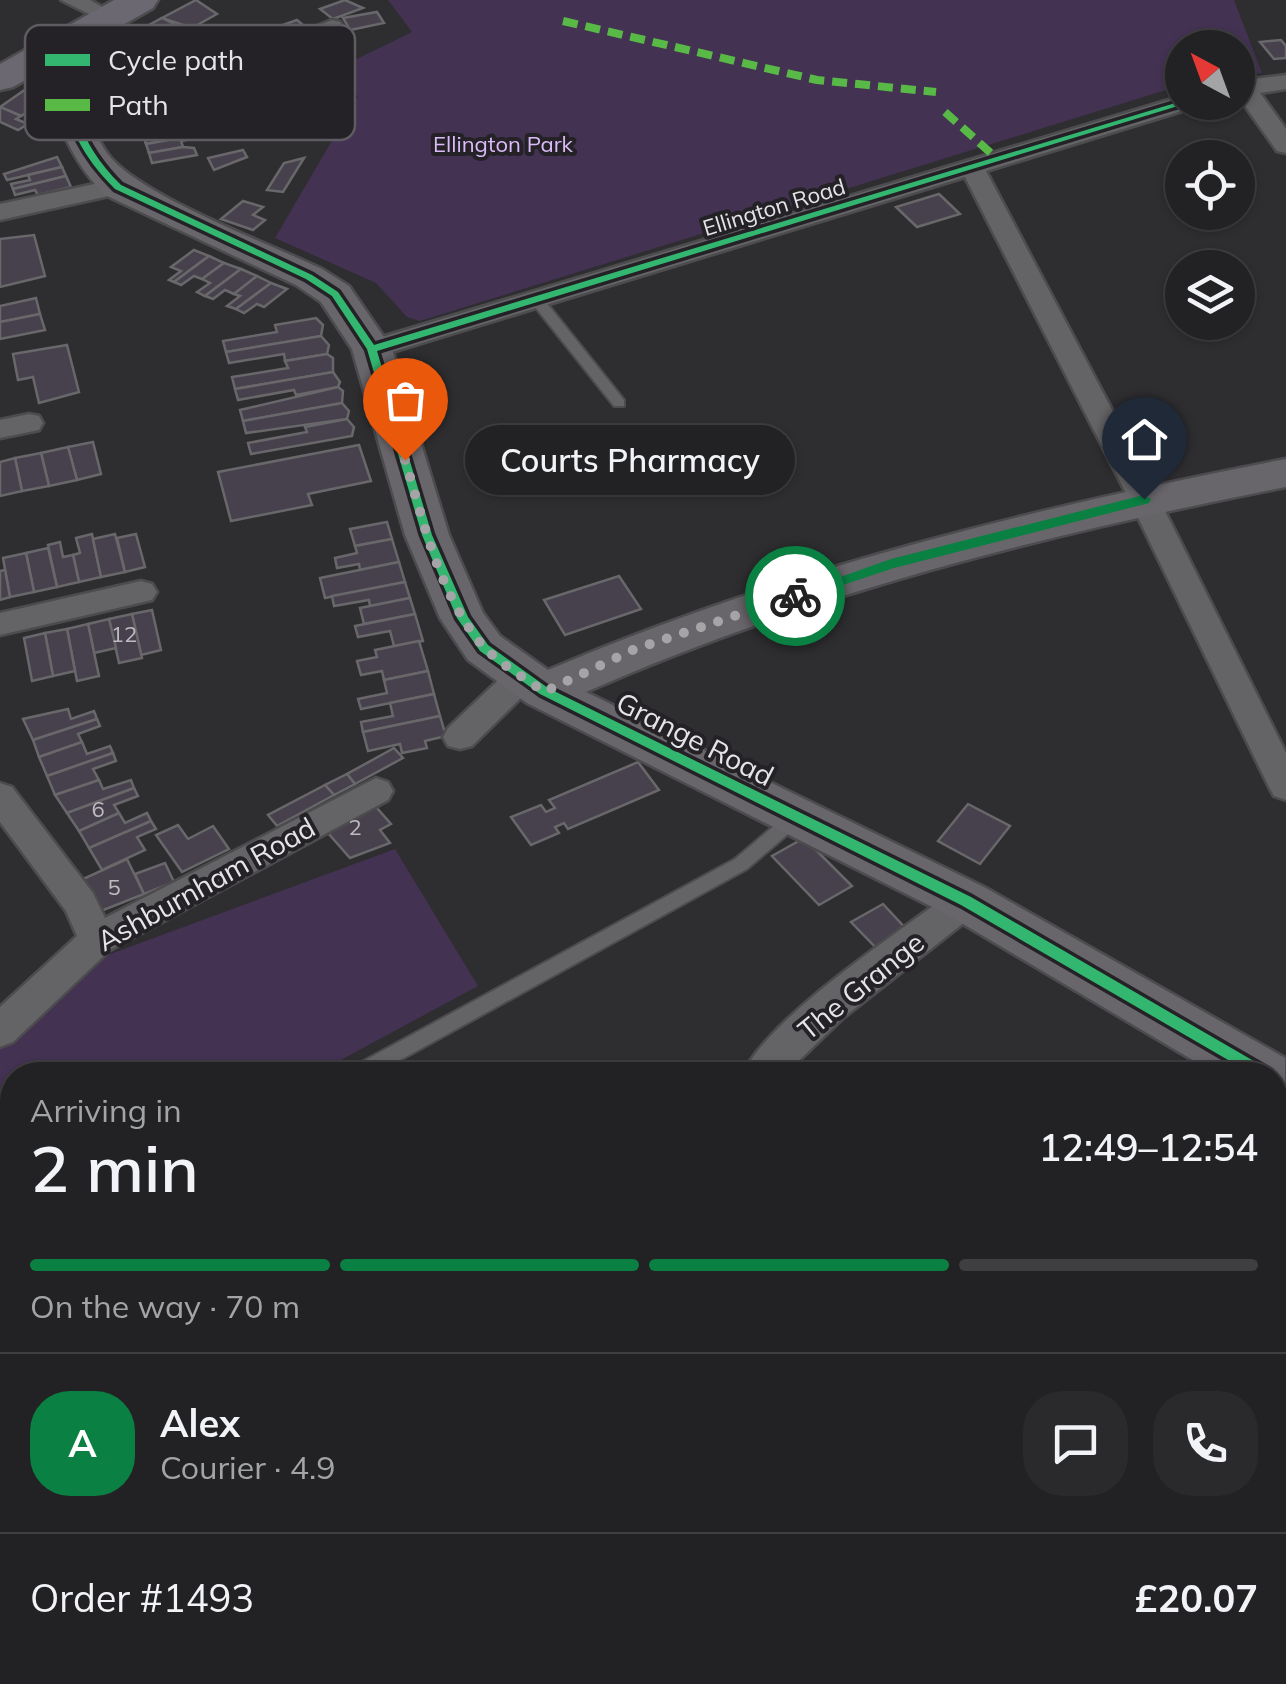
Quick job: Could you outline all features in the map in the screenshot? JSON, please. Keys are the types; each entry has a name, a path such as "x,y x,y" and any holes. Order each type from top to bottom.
{"main road":[{"path":"92,25 140,0"},
{"path":"0,79 25,64"}],"street":[{"path":"72,0 108,16"},
{"path":"1255,86 1286,82"},
{"path":"1255,106 1286,146"},
{"name":"Ellington Road","path":"372,349 1165,109"},
{"name":"Grange Road","path":"82,140 102,173 118,188 309,277 335,294 372,349 444,581 484,648 534,684 794,818 966,901 1244,1062"},
{"path":"972,167 1144,499 1286,787"},
{"path":"0,212 118,188"},
{"path":"0,429 29,423"},
{"path":"460,737 534,684 891,564 1144,499 1286,473"},
{"path":"0,624 140,592"},
{"name":"Ashburnham Road","path":"0,1030 97,940 376,791"},
{"path":"0,796 80,903 97,940"},
{"name":"The Grange","path":"771,1062 824,1014 966,901"}],"lane":[{"path":"536,300 619,403"},
{"path":"380,1062 741,864 794,818"}],"green space":[{"name":"Ellington Park","path":"388,0 1234,0 1246,30 1165,30 1165,90 420,321 407,317 376,283 275,238 332,140 355,140 355,60 412,32"},
{"name":"Ellington Park","path":"1255,55 1262,73 1255,74"},
{"path":"395,849 478,986 337,1062 0,1062 0,1048 97,959"}],"building":[{"path":"196,0 217,14 197,25 162,18"},
{"path":"345,0 363,8 333,19 320,9"},
{"path":"377,12 384,23 355,29 343,18"},
{"path":"162,18 176,25 149,25"},
{"path":"1281,40 1286,46 1286,58 1274,59 1260,42"},
{"path":"25,90 25,114 21,116 0,107"},
{"path":"0,107 21,116 16,119 25,126 18,130 0,122"},
{"path":"186,140 181,141 183,147 149,153 146,144"},
{"path":"194,148 197,155 152,163 149,153"},
{"path":"243,150 247,157 214,170 208,158"},
{"path":"57,157 62,167 7,180 4,174"},
{"path":"304,158 283,192 267,190 284,163"},
{"path":"62,167 66,176 13,189 11,184 30,180 28,175"},
{"path":"66,176 71,187 38,195 35,190 15,195 13,189"},
{"path":"939,194 960,214 917,227 896,207"},
{"path":"243,201 263,207 253,215 265,220 253,230 221,219"},
{"path":"34,235 45,276 0,287 0,239"},
{"path":"194,250 209,256 174,282 169,280 181,271 171,267"},
{"path":"209,256 224,263 202,279 194,276 181,285 174,282"},
{"path":"224,263 241,269 205,296 197,292 210,283 202,279"},
{"path":"241,269 257,276 234,294 225,290 213,299 205,296"},
{"path":"257,276 271,283 236,309 227,306 240,296 234,294"},
{"path":"271,283 287,289 264,307 257,304 244,313 236,309"},
{"path":"36,298 40,314 0,322 0,306"},
{"path":"40,314 45,330 0,339 0,322"},
{"path":"316,318 323,325 321,336 226,352 223,341 277,332 275,325"},
{"path":"321,336 329,345 327,354 285,361 284,354 229,363 226,352"},
{"path":"67,345 79,392 39,403 33,377 18,380 13,354"},
{"path":"327,354 333,358 333,372 235,389 232,377 288,368 285,361"},
{"path":"333,372 340,382 338,387 296,395 294,390 238,400 235,389"},
{"path":"338,387 343,391 342,403 243,421 240,410"},
{"path":"342,403 349,411 347,419 246,433 243,421"},
{"path":"347,419 354,427 352,436 251,454 248,443 307,432 305,427"},
{"path":"93,442 101,474 77,480 68,447"},
{"path":"359,445 371,481 308,494 312,505 231,521 218,472"},
{"path":"68,447 77,480 49,486 41,453"},
{"path":"41,453 49,486 22,491 15,458"},
{"path":"15,458 22,491 0,496 0,462"},
{"path":"387,522 392,539 355,546 350,529"},
{"path":"92,534 101,577 79,582 73,555 80,553 76,538"},
{"path":"115,534 125,572 101,577 93,539"},
{"path":"136,534 145,567 125,572 117,538"},
{"path":"392,539 399,562 360,570 359,564 337,568 335,558 357,553 355,546"},
{"path":"60,542 63,557 73,555 79,582 57,587 48,545"},
{"path":"48,548 57,587 34,592 26,553"},
{"path":"26,553 34,592 10,597 3,558"},
{"path":"399,562 405,582 325,598 320,578"},
{"path":"5,570 10,597 0,600 0,571"},
{"path":"619,576 641,609 565,635 544,600"},
{"path":"405,582 410,598 370,606 369,600 334,606 332,596"},
{"path":"410,598 415,614 364,624 360,608"},
{"path":"152,610 161,650 141,655 132,614"},
{"path":"132,614 142,658 119,663 109,619"},
{"path":"415,614 423,641 394,646 390,631 358,637 355,626"},
{"path":"109,619 116,648 94,653 88,624"},
{"path":"88,624 99,676 77,681 67,629"},
{"path":"67,629 75,671 53,676 45,633"},
{"path":"45,633 53,676 32,681 24,638"},
{"path":"419,641 428,671 384,680 382,671 361,675 357,661 377,657 375,650"},
{"path":"428,671 434,694 361,709 358,699 387,693 384,680"},
{"path":"434,694 440,716 363,732 361,722 393,716 390,703"},
{"path":"68,709 71,719 94,711 97,719 33,740 23,719"},
{"path":"440,716 446,736 425,741 427,748 402,753 400,744 368,751 363,732"},
{"path":"97,719 100,726 78,734 82,742 39,757 33,740"},
{"path":"82,742 87,754 110,746 113,753 47,776 39,757"},
{"path":"394,748 403,758 355,784 347,774"},
{"path":"113,753 116,761 93,769 99,780 55,795 47,776"},
{"path":"638,762 659,790 568,829 564,823 555,827 559,833 531,845 511,817 541,805 546,812 555,808 549,800"},
{"path":"347,774 355,784 334,795 325,785"},
{"path":"99,780 103,789 131,780 134,788 67,813 55,795"},
{"path":"325,785 334,795 277,826 268,815"},
{"path":"134,788 138,796 114,805 119,813 79,831 67,813"},
{"path":"369,799 391,824 380,830 390,843 350,858 321,825"},
{"path":"968,804 1010,826 980,864 938,841"},
{"path":"119,813 125,823 147,813 151,821 89,848 79,831"},
{"path":"151,821 156,829 137,837 145,850 102,870 89,848"},
{"path":"178,825 188,839 213,826 229,849 182,872 156,835"},
{"path":"804,838 852,886 819,905 772,856"},
{"path":"127,859 144,894 101,911 83,879"},
{"path":"165,863 174,882 144,894 135,874"},
{"path":"883,904 910,933 879,951 851,922"}],"marked path":[{"path":"563,21 817,80 936,92"},
{"path":"945,112 992,154"}],"cycle path":[{"path":"372,349 1165,109"},
{"path":"81,140 118,187 309,277 335,294 372,349 427,535 463,618 484,648 544,691 966,901 1244,1062"}],"way so far":[{"path":"405,460 427,536 463,618 484,648 544,692 635,649 795,596"}],"place":[{"name":"Courts Pharmacy","path":"405,460"}],"route":[{"path":"795,596 891,564 1144,499"}]}
